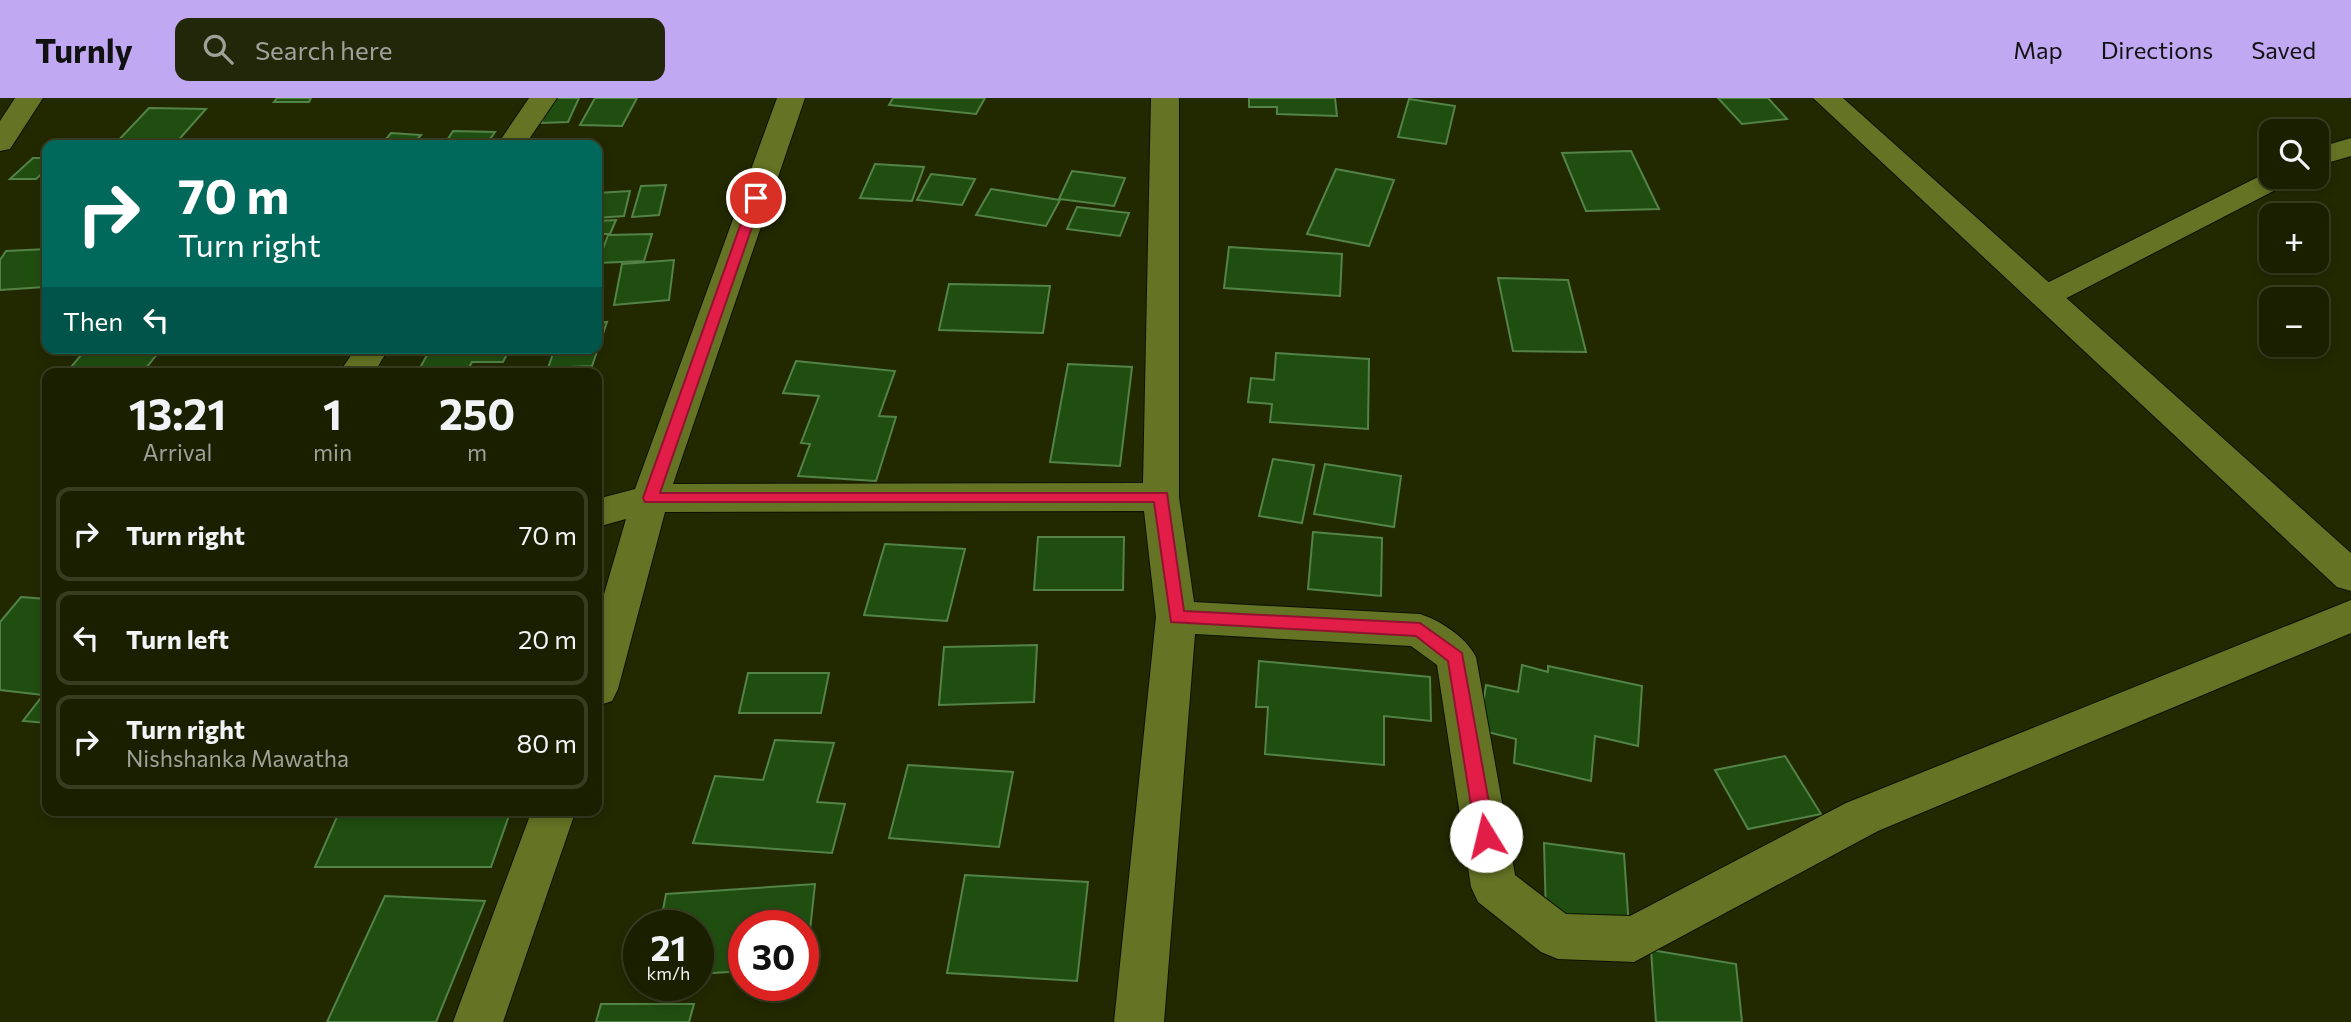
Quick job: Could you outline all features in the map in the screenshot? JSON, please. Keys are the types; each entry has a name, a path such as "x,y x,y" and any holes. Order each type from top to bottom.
{"street":[{"path":"0,143 29,98"},
{"path":"514,140 543,98"},
{"path":"602,672 650,498 791,98"},
{"path":"1139,1022 1177,617 1161,497 1165,98"},
{"path":"1827,98 2351,576"},
{"path":"2329,154 2351,147"},
{"path":"2046,296 2259,187"},
{"path":"602,512 650,498 1161,497"},
{"path":"1177,617 1420,630 1456,657 1494,887 1558,936 1634,939 1862,817 2351,615"},
{"path":"478,1022 552,816"}],"building":[{"path":"277,98 311,98 309,102 274,102"},
{"path":"552,98 579,98 568,122 541,123"},
{"path":"595,98 637,98 622,126 580,125"},
{"path":"893,98 985,98 976,114 889,105"},
{"path":"1249,98 1335,98 1337,116 1277,114 1277,107 1249,107"},
{"path":"1718,98 1768,98 1787,119 1742,124"},
{"path":"1409,99 1455,106 1446,144 1398,137"},
{"path":"149,108 206,109 178,140 119,140"},
{"path":"453,131 495,132 489,140 447,140"},
{"path":"391,133 421,135 416,140 385,140"},
{"path":"1631,151 1659,209 1586,211 1562,153"},
{"path":"33,158 42,158 42,174 36,179 10,179"},
{"path":"875,164 924,167 912,201 860,198"},
{"path":"1336,169 1394,180 1369,246 1307,234"},
{"path":"1072,171 1125,178 1114,206 1059,199"},
{"path":"931,174 975,179 962,205 917,200"},
{"path":"666,185 659,215 632,217 641,186"},
{"path":"991,189 1060,200 1046,226 976,215"},
{"path":"630,191 624,216 602,218 602,193"},
{"path":"1077,207 1129,213 1120,236 1067,229"},
{"path":"616,220 610,234 602,234 602,221"},
{"path":"652,234 644,261 602,263 602,252 608,235"},
{"path":"1229,247 1342,254 1340,296 1224,288"},
{"path":"42,249 42,287 0,290 0,260 6,251"},
{"path":"674,260 669,300 614,305 622,264"},
{"path":"1498,278 1568,280 1586,352 1513,351"},
{"path":"949,284 1050,286 1043,333 939,330"},
{"path":"602,322 607,322 602,337"},
{"path":"1276,353 1369,359 1368,429 1270,422 1272,404 1248,402 1251,378 1274,380"},
{"path":"82,354 157,354 146,368 70,368"},
{"path":"428,354 507,354 503,362 472,362 469,368 420,368"},
{"path":"553,354 596,354 592,366 548,368"},
{"path":"796,361 895,371 879,416 896,417 876,481 798,476 810,444 801,443 819,396 783,393"},
{"path":"1068,364 1132,367 1120,466 1050,462"},
{"path":"1273,459 1314,465 1302,523 1259,516"},
{"path":"1325,464 1401,476 1394,527 1314,514"},
{"path":"1313,532 1382,538 1381,596 1308,589"},
{"path":"1038,537 1124,537 1123,590 1034,590"},
{"path":"885,544 965,549 947,621 864,615"},
{"path":"21,597 42,599 42,695 0,690 0,622"},
{"path":"1037,645 1034,702 939,705 944,647"},
{"path":"1259,661 1430,677 1431,721 1384,716 1384,765 1265,754 1268,707 1256,707"},
{"path":"1522,665 1548,672 1548,666 1642,686 1638,746 1595,736 1591,781 1514,763 1516,739 1479,730 1486,685 1518,692"},
{"path":"748,673 829,673 821,713 739,713"},
{"path":"42,696 42,723 23,721"},
{"path":"775,740 834,743 817,802 845,804 832,853 693,843 715,776 763,780"},
{"path":"1785,756 1821,814 1748,829 1715,770"},
{"path":"908,765 1013,772 999,847 889,838"},
{"path":"337,816 509,816 491,867 315,867"},
{"path":"1544,843 1624,854 1629,928 1546,916"},
{"path":"965,875 1088,882 1077,981 947,973"},
{"path":"815,884 812,910 728,910 728,972 714,973 714,910 663,910 666,894"},
{"path":"385,896 485,901 436,1022 327,1022"},
{"path":"1651,950 1736,964 1742,1022 1656,1022"},
{"path":"601,1004 694,1004 689,1022 596,1022"}],"route":[{"path":"756,198 650,498 1161,497 1177,617 1420,630 1456,657 1486,836"}]}
